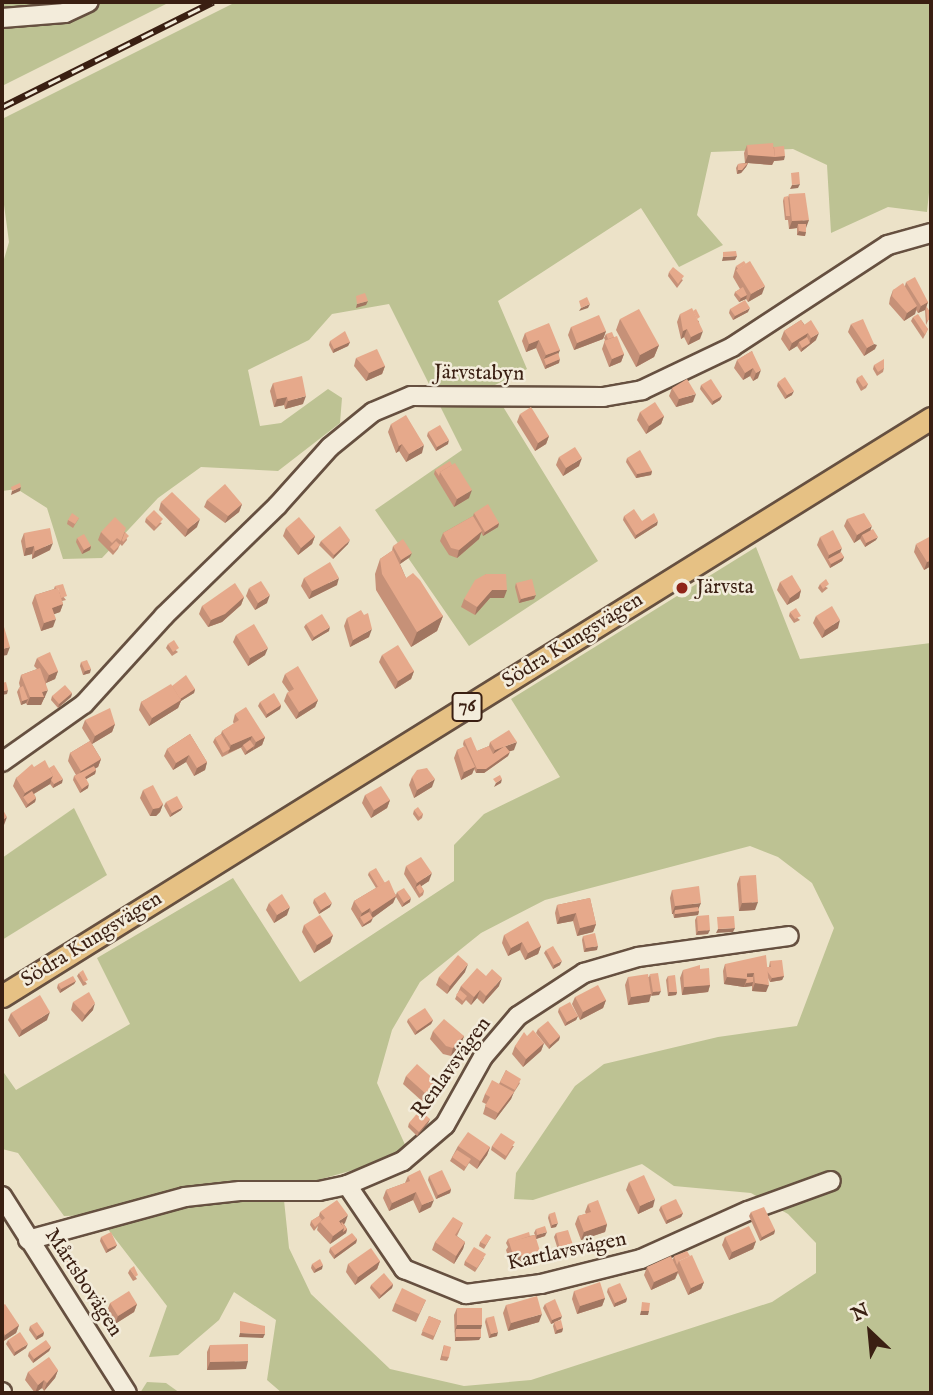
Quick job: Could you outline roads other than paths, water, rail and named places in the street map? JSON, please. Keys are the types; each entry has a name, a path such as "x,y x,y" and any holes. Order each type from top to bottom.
{"main road":[{"name":"Södra Kungsvägen","path":"2,996 931,418"}],"street":[{"path":"2,18 65,12 89,2"},
{"name":"Järvstabyn","path":"2,761 84,704 164,616 277,506 330,447 373,412 411,396 603,397 642,390 732,347 888,245 931,233"},
{"name":"Renlavsvägen","path":"27,1240 185,1197 240,1191 319,1191 347,1185 403,1161 445,1125 484,1057 518,1016 584,973 638,957 789,936"},
{"name":"Kartlavsvägen","path":"347,1185 404,1269 466,1294 541,1284 641,1259 748,1211 831,1181"},
{"name":"Mårtsbovägen","path":"2,1196 27,1240 127,1393"}],"railway":[{"path":"2,107 213,2"}],"place":[{"name":"Järvsta","path":"682,588"}]}
